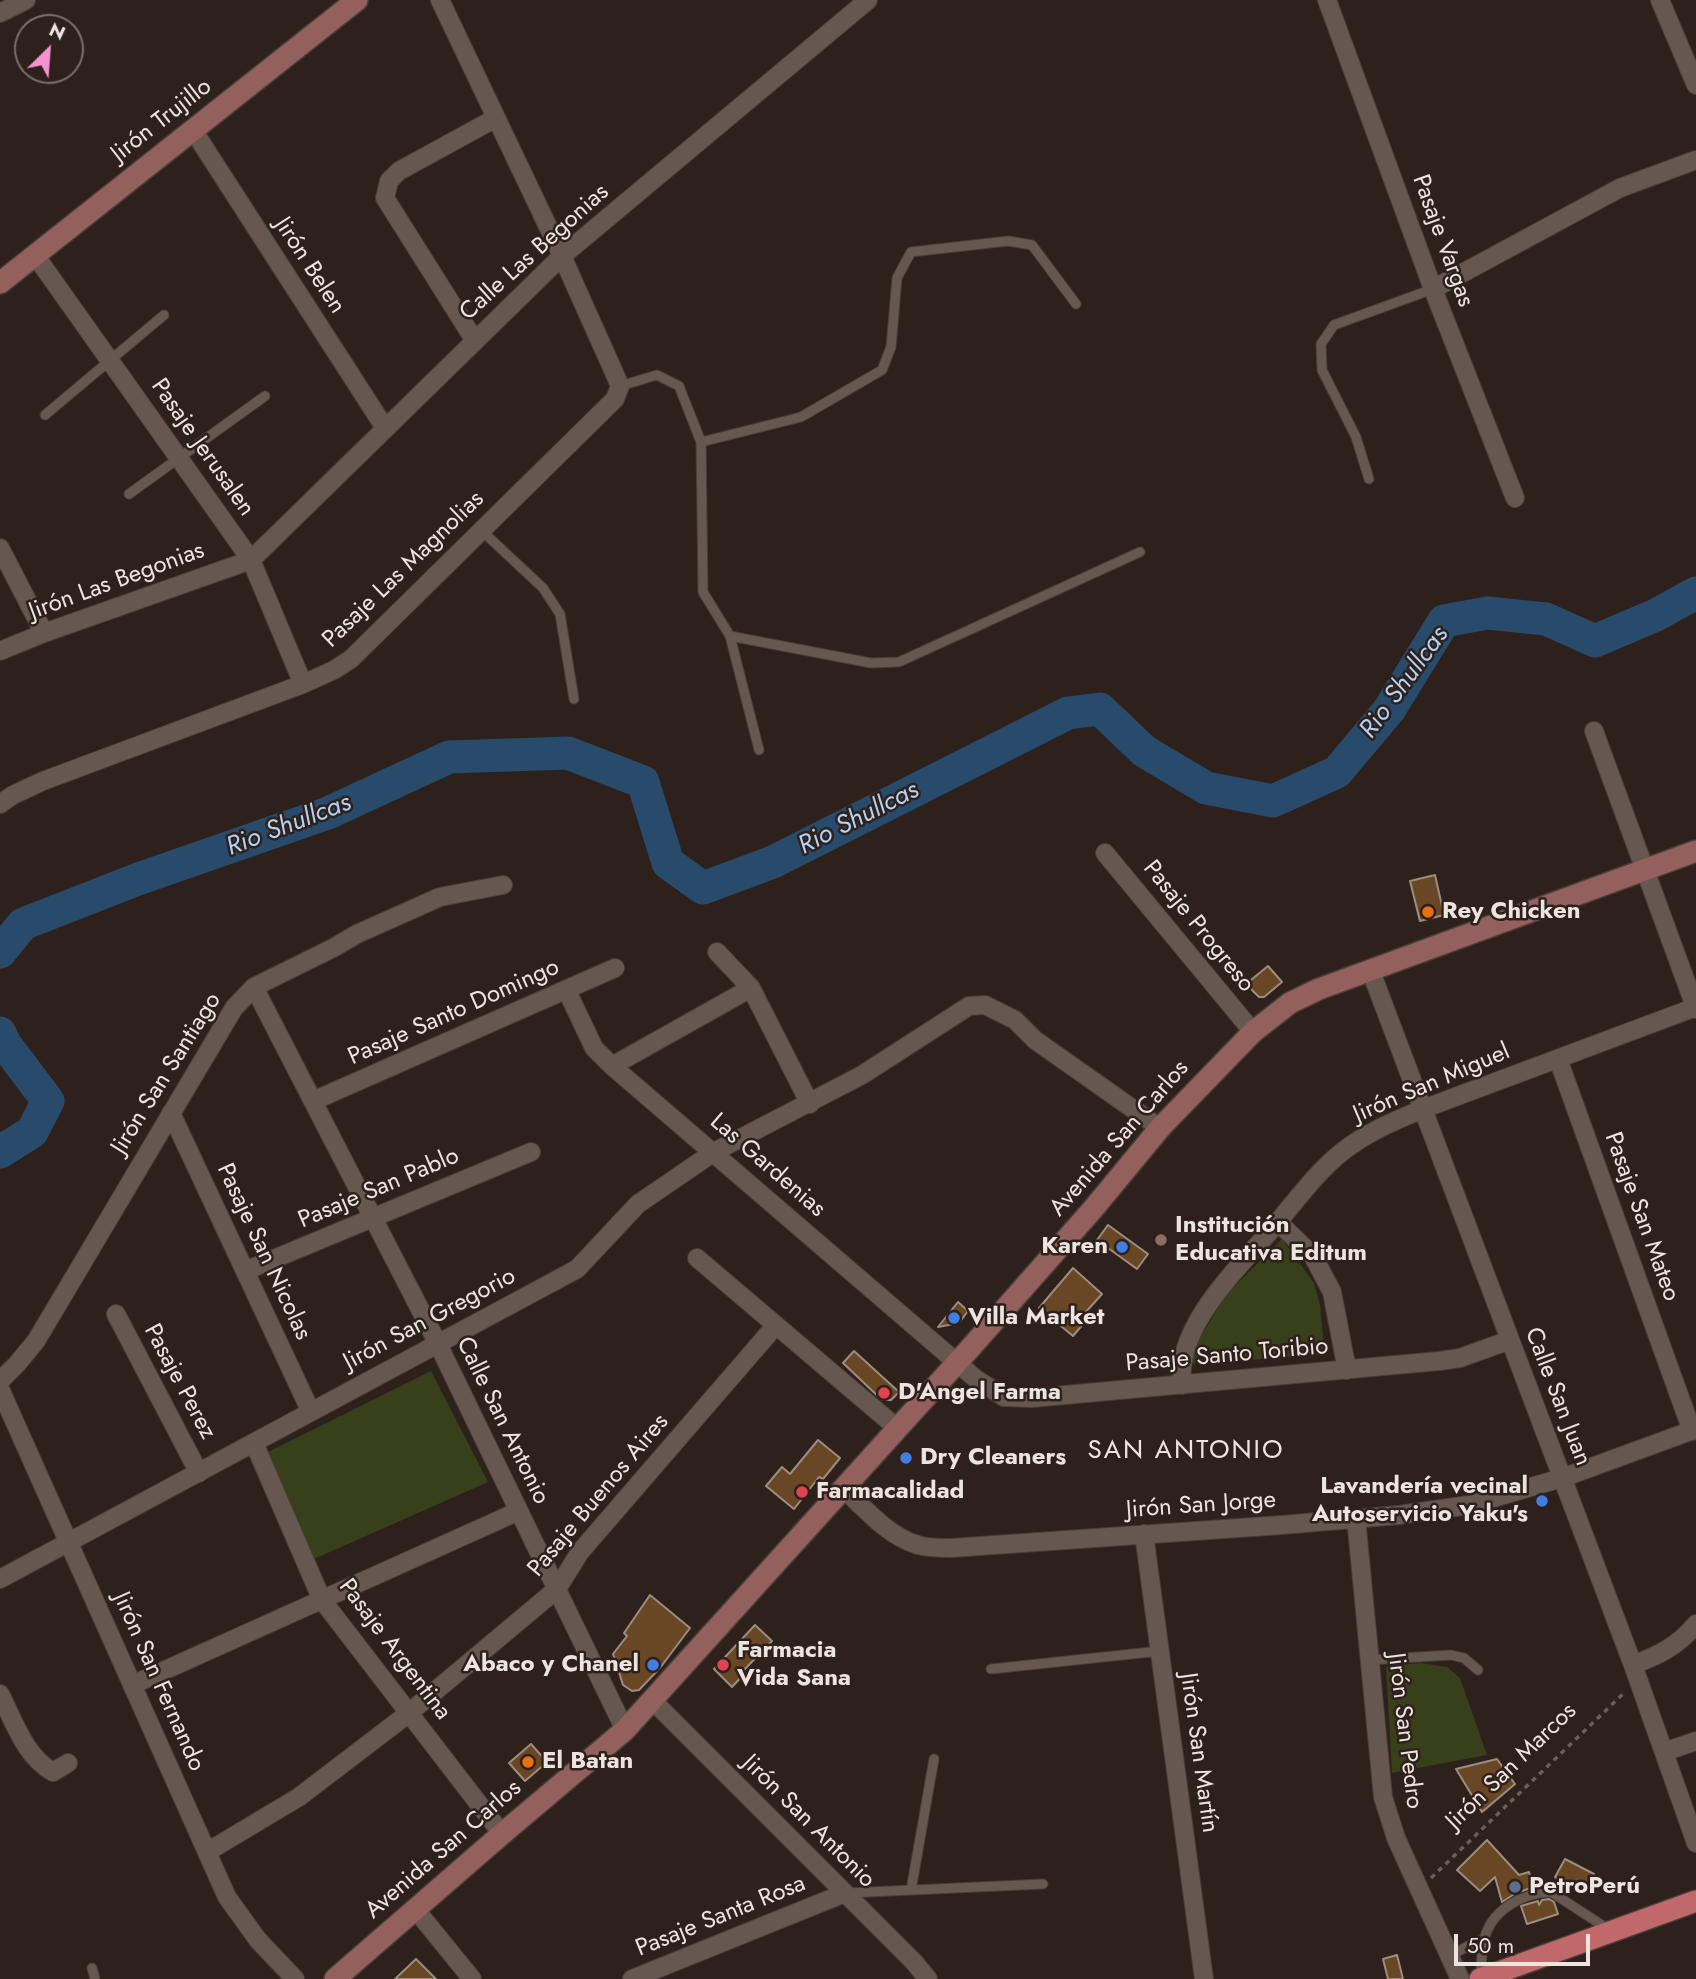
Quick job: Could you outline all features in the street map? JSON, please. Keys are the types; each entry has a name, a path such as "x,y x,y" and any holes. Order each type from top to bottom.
{"main road":[{"name":"Jirón Trujillo","path":"0,283 357,0"},
{"name":"Avenida San Carlos","path":"335,1979 625,1730 1093,1209 1160,1128 1252,1032 1290,1003 1370,969 1696,851"},
{"path":"1480,1979 1696,1902"}],"street":[{"path":"0,13 26,0"},
{"path":"440,0 562,256 617,393"},
{"name":"Calle Las Begonias","path":"251,560 562,256 867,0"},
{"name":"Pasaje Vargas","path":"1327,0 1433,289 1515,498"},
{"path":"1660,0 1696,85"},
{"path":"475,341 385,198 389,181 399,171 496,118"},
{"name":"Jirón Belen","path":"192,130 385,428"},
{"path":"1433,289 1620,188 1696,160"},
{"name":"Pasaje Jerusalen","path":"35,255 251,560 303,684"},
{"name":"Pasaje Las Magnolias","path":"0,804 43,781 303,684 351,659 617,393"},
{"path":"0,548 44,633"},
{"name":"Jirón Las Begonias","path":"0,651 251,560"},
{"path":"1594,731 1696,1008"},
{"name":"Pasaje Progreso","path":"1105,853 1252,1032"},
{"name":"Jirón San Santiago","path":"0,1381 36,1341 234,1008 254,987 356,934 440,897 503,885"},
{"path":"717,952 751,988 810,1104"},
{"name":"Pasaje Santo Domingo","path":"313,1101 615,968"},
{"name":"Calle San Juan","path":"1370,969 1636,1672 1696,1843"},
{"name":"Calle San Antonio","path":"254,987 438,1344 625,1730"},
{"path":"612,1066 751,988"},
{"name":"Las Gardenias","path":"567,991 594,1048 612,1066 957,1361"},
{"name":"Jirón San Gregorio","path":"0,1579 577,1269 638,1204 714,1152 862,1075 969,1006 985,1004 1015,1020 1035,1040 1160,1128"},
{"name":"Jirón San Miguel","path":"1182,1385 1182,1360 1199,1320 1213,1298 1311,1181 1341,1153 1373,1131 1423,1109 1696,1008"},
{"name":"Pasaje San Mateo","path":"1558,1059 1694,1430"},
{"name":"Pasaje San Nicolas","path":"171,1113 311,1412"},
{"name":"Pasaje San Pablo","path":"245,1272 531,1152"},
{"path":"1278,1222 1313,1256 1332,1292 1347,1370"},
{"path":"697,1258 897,1428"},
{"name":"Pasaje Perez","path":"116,1314 199,1473"},
{"name":"Pasaje Buenos Aires","path":"207,1852 299,1797 409,1713 557,1589 580,1552 776,1325"},
{"name":"Pasaje Santo Toribio","path":"957,1361 989,1389 1004,1397 1032,1398 1439,1361 1460,1357 1510,1340"},
{"name":"Jirón San Fernando","path":"0,1389 227,1897 258,1940 295,1979"},
{"name":"Jirón San Jorge","path":"843,1488 896,1535 915,1544 951,1548 1356,1518 1469,1506 1562,1478 1694,1430"},
{"name":"Pasaje Argentina","path":"254,1443 322,1600 502,1834"},
{"path":"132,1685 519,1511"},
{"name":"Jirón San Pedro","path":"1356,1518 1383,1797 1396,1839 1460,1979"},
{"name":"Jirón San Martín","path":"1144,1534 1204,1979"},
{"path":"1636,1672 1675,1646 1696,1624"},
{"path":"0,1694 31,1755 41,1766 53,1772 68,1763"},
{"name":"Jirón San Antonio","path":"652,1700 915,1962 928,1979"},
{"path":"1664,1752 1696,1741"},
{"name":"Pasaje Santa Rosa","path":"632,1979 845,1893"},
{"path":"416,1910 472,1979"}],"lane":[{"path":"701,442 801,417 882,370 891,347 897,278 911,252 1007,241 1032,245 1076,304"},
{"path":"1369,479 1356,437 1322,370 1321,344 1334,325 1433,289"},
{"path":"45,415 164,315"},
{"path":"617,393 657,375 679,386 701,442 703,593 730,636 759,750"},
{"path":"129,494 265,396"},
{"path":"481,530 543,588 560,614 574,699"},
{"path":"730,636 871,663 899,662 1140,552"},
{"path":"991,1669 1160,1651"},
{"path":"1370,1660 1451,1655 1464,1658 1478,1670"},
{"path":"911,1890 934,1759"},
{"name":"Pasaje Santa Rosa","path":"845,1893 1043,1884"},
{"path":"1480,1979 1485,1938 1498,1914 1520,1897 1541,1892 1560,1895 1612,1932"},
{"path":"1449,1956 1485,1938"},
{"path":"92,1968 95,1979"}],"path":[{"name":"Jirón San Marcos","path":"1419,1889 1636,1672"}],"green space":[{"path":"1282,1239 1314,1283 1320,1305 1325,1355 1185,1364 1225,1296"},
{"path":"431,1371 488,1482 314,1559 268,1452"},
{"path":"1421,1663 1447,1667 1460,1678 1487,1755 1392,1773 1386,1666"}],"building":[{"path":"1435,875 1444,915 1420,921 1410,881"},
{"path":"1268,966 1282,982 1264,997 1259,997 1246,984"},
{"name":"Karen","path":"1108,1225 1148,1254 1137,1269 1097,1240"},
{"path":"1073,1268 1102,1294 1085,1313 1089,1317 1073,1336 1039,1308"},
{"path":"958,1302 968,1311 959,1323 938,1327"},
{"path":"854,1351 899,1392 891,1400 882,1400 843,1363"},
{"path":"818,1440 840,1458 823,1479 819,1477 794,1509 766,1486 782,1467 790,1474"},
{"path":"650,1595 690,1628 660,1668 639,1690 632,1691 623,1685 613,1654 627,1636 624,1633"},
{"path":"755,1625 772,1641 743,1671 745,1673 732,1687 714,1669"},
{"name":"El Batan","path":"531,1744 547,1762 525,1781 509,1763"},
{"path":"1497,1759 1515,1784 1482,1812 1456,1769"},
{"path":"1487,1840 1519,1875 1529,1872 1534,1887 1516,1893 1502,1902 1495,1877 1480,1891 1457,1870"},
{"name":"PetroPerú","path":"1565,1859 1594,1874 1584,1892 1555,1877"},
{"name":"PetroPerú","path":"1549,1899 1554,1902 1558,1914 1527,1924 1521,1906 1538,1901 1539,1905 1542,1900"},
{"path":"1397,1955 1403,1979 1388,1979 1383,1959"},
{"path":"416,1959 436,1979 395,1979"}],"waterway":[{"name":"Rio Shullcas","path":"0,952 23,924 138,879 328,813 449,757 568,753 643,782 668,863 703,888 773,862 1068,713 1100,709 1144,751 1206,788 1273,801 1337,772 1389,710 1444,621 1487,613 1546,619 1595,641 1656,615 1696,593"},
{"name":"Rio Shullcas","path":"0,1033 5,1044 48,1101 32,1132 0,1152"}],"place":[{"name":"Rey Chicken","path":"1428,912"},
{"name":"Institución Educativa Editum","path":"1161,1240"},
{"name":"Karen","path":"1122,1247"},
{"name":"Villa Market","path":"954,1318"},
{"name":"D'Angel Farma","path":"884,1393"},
{"name":"Dry Cleaners","path":"906,1458"},
{"name":"Farmacalidad","path":"802,1492"},
{"name":"Lavandería vecinal Autoservicio Yaku's","path":"1542,1501"},
{"name":"Abaco y Chanel","path":"653,1665"},
{"name":"Farmacia Vida Sana","path":"723,1665"},
{"name":"El Batan","path":"528,1762"},
{"name":"PetroPerú","path":"1515,1887"}],"district":[{"name":"SAN ANTONIO","path":"1186,1452"}]}
